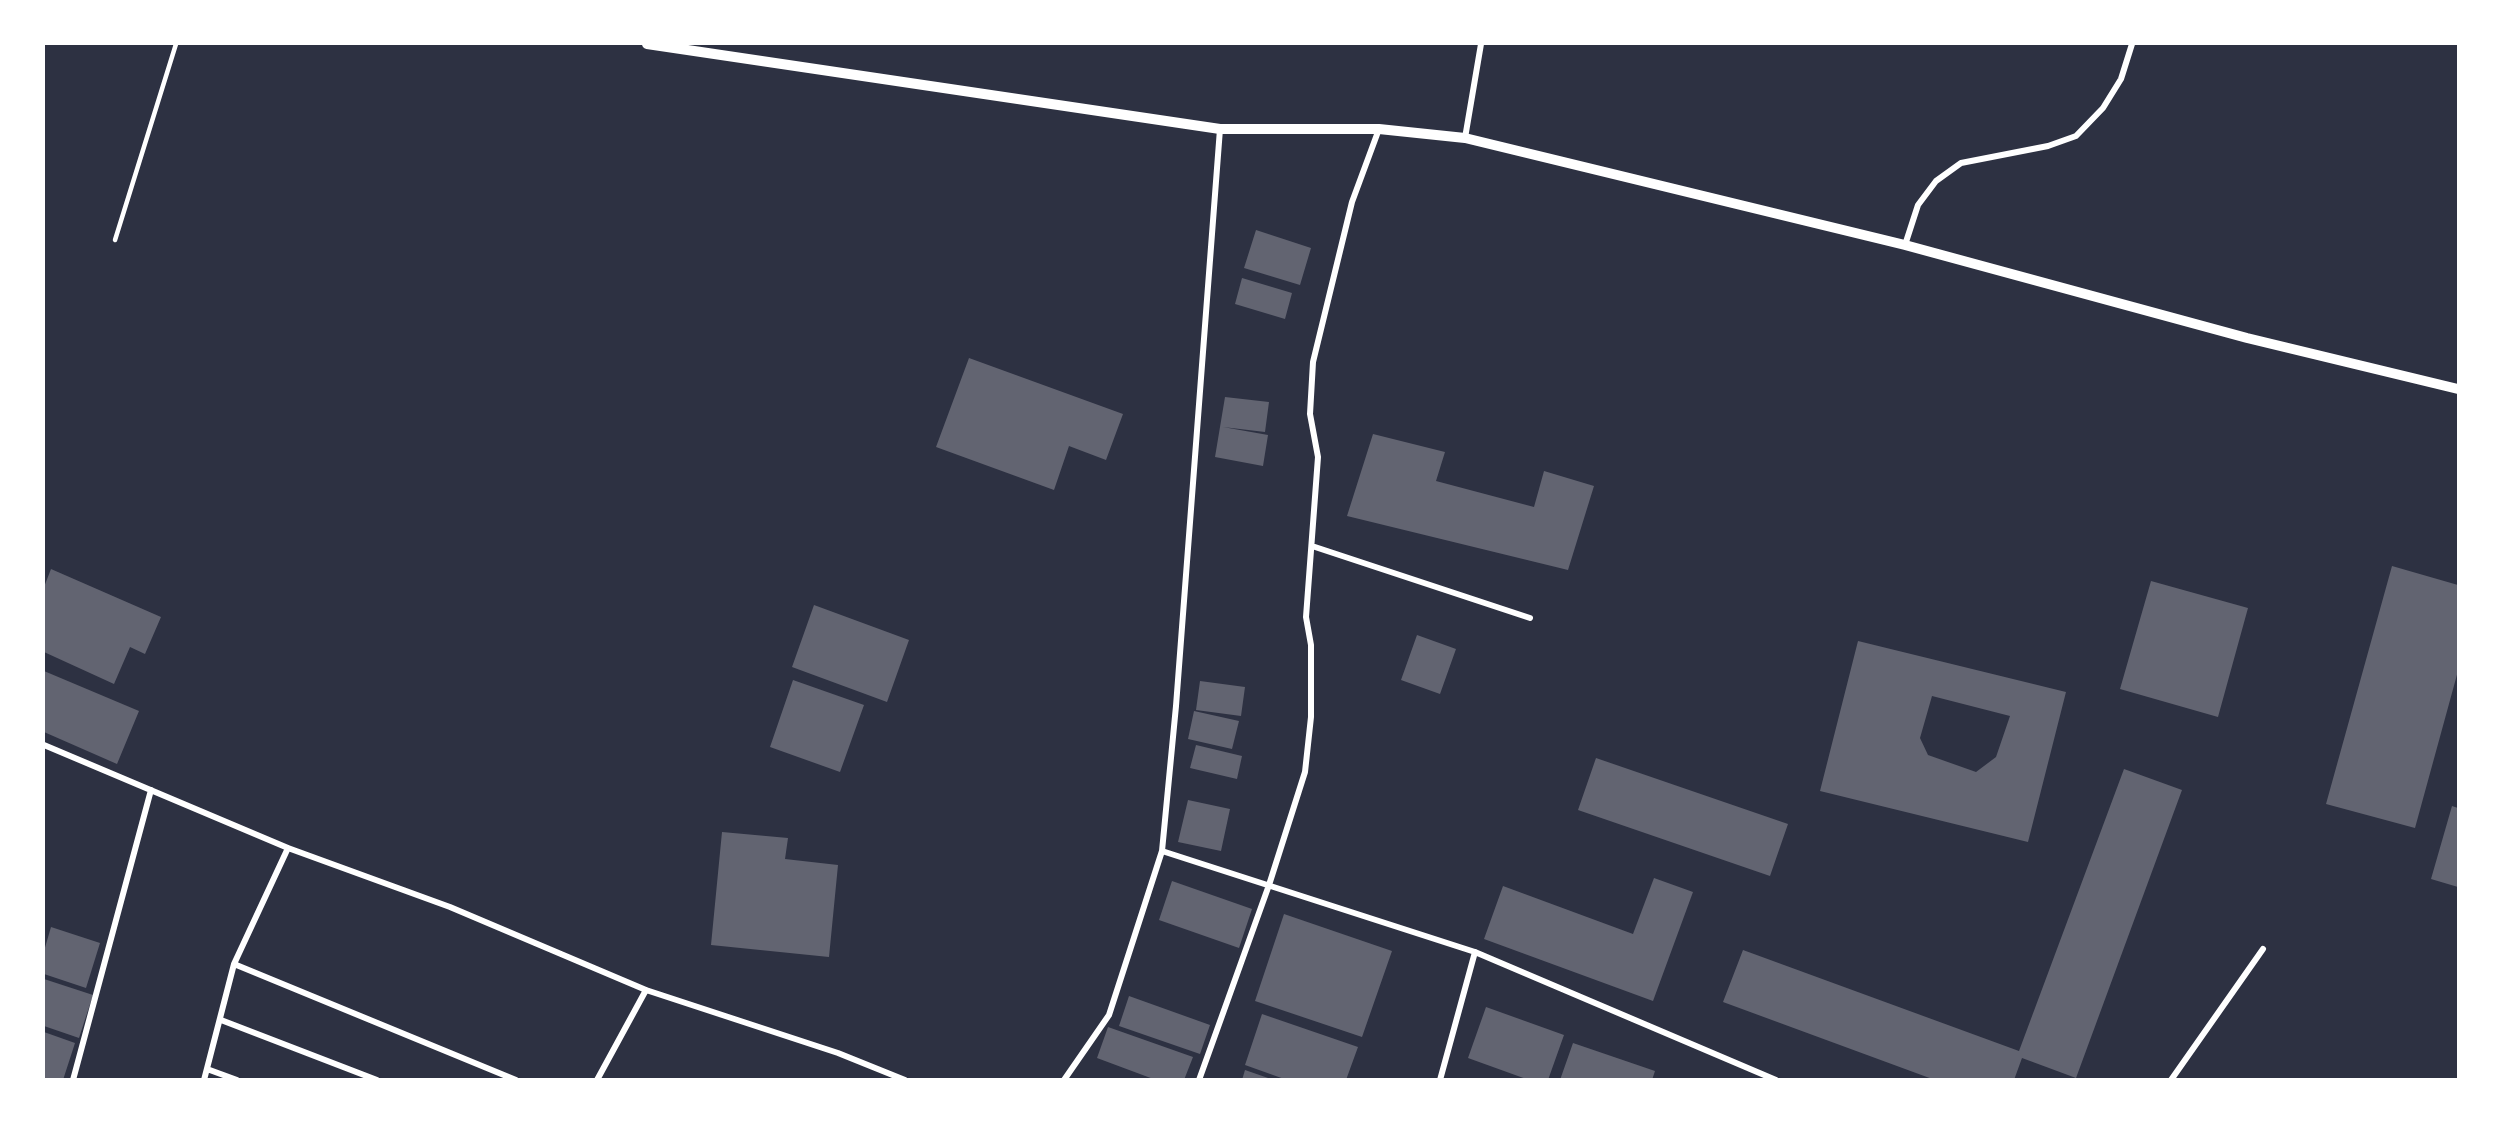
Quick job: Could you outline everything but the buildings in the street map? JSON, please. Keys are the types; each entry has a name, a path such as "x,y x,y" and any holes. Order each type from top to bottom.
{"street":[{"path":"647,44 1220,129 1379,129 1465,138 1905,245 2247,338 2458,389"},
{"path":"1465,138 1481,44"},
{"path":"1905,245 1918,205 1936,181 1961,163 2048,146 2076,136 2103,108 2115,89 2121,79 2132,44"},
{"path":"1064,1080 1109,1015 1162,851 1176,706 1220,129"},
{"path":"1199,1080 1269,885 1305,772 1311,717 1311,645 1306,617 1318,457 1310,414 1313,362 1352,202 1379,129"},
{"path":"1312,546 1530,618"},
{"path":"44,745 288,848 450,907 646,990 838,1053 905,1080"},
{"path":"74,1080 151,790"},
{"path":"204,1080 234,964 288,848"},
{"path":"1162,851 1475,952 1776,1080"},
{"path":"2171,1080 2263,949"},
{"path":"1440,1080 1475,952"},
{"path":"234,964 516,1080"},
{"path":"597,1080 646,990"},
{"path":"221,1020 377,1080"},
{"path":"207,1070 237,1080"}],"lane":[{"path":"115,240 176,44"}]}
